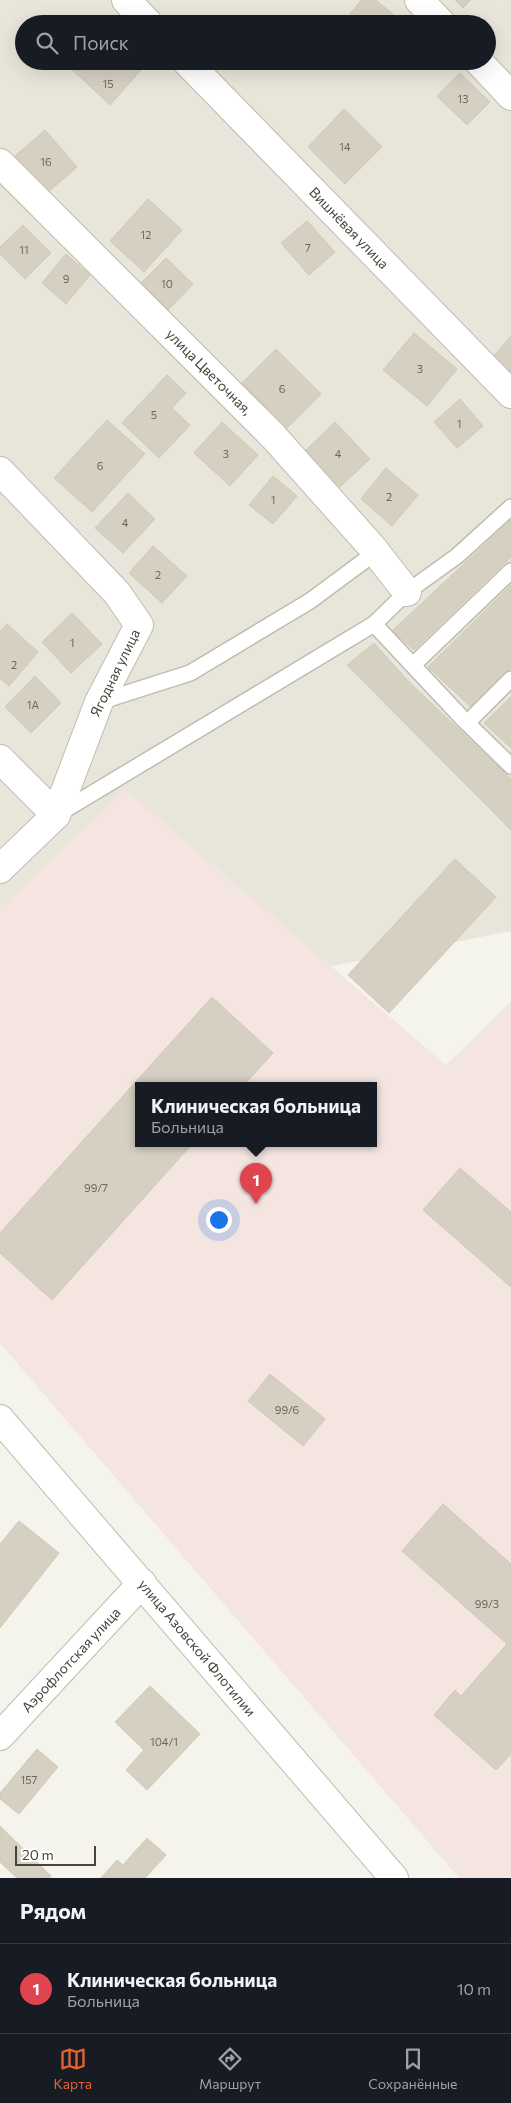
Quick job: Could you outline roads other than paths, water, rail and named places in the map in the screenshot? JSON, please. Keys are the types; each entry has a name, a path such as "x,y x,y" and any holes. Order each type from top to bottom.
{"street":[{"path":"126,0 141,15"},
{"path":"419,0 433,15"},
{"name":"Вишнёвая улица","path":"195,70 511,394"},
{"path":"486,70 511,96"},
{"name":"улица Цветочная,","path":"0,163 273,436 372,546 408,592"},
{"name":"Ягодная улица","path":"0,472 117,593 139,625 99,702 56,816 0,868"},
{"path":"0,759 56,816"},
{"name":"улица Азовской Флотилии","path":"0,1419 394,1878"},
{"name":"Аэрофлотская улица","path":"0,1736 142,1583"}],"lane":[{"path":"56,816 374,624 408,592 457,556 511,507"},
{"path":"99,702 190,673 310,601 368,558 372,546"},
{"path":"413,665 511,571"},
{"path":"374,624 467,723 511,766"},
{"path":"467,723 511,679"}],"place":[{"name":"Клиническая больница","path":"256,1204"}]}
